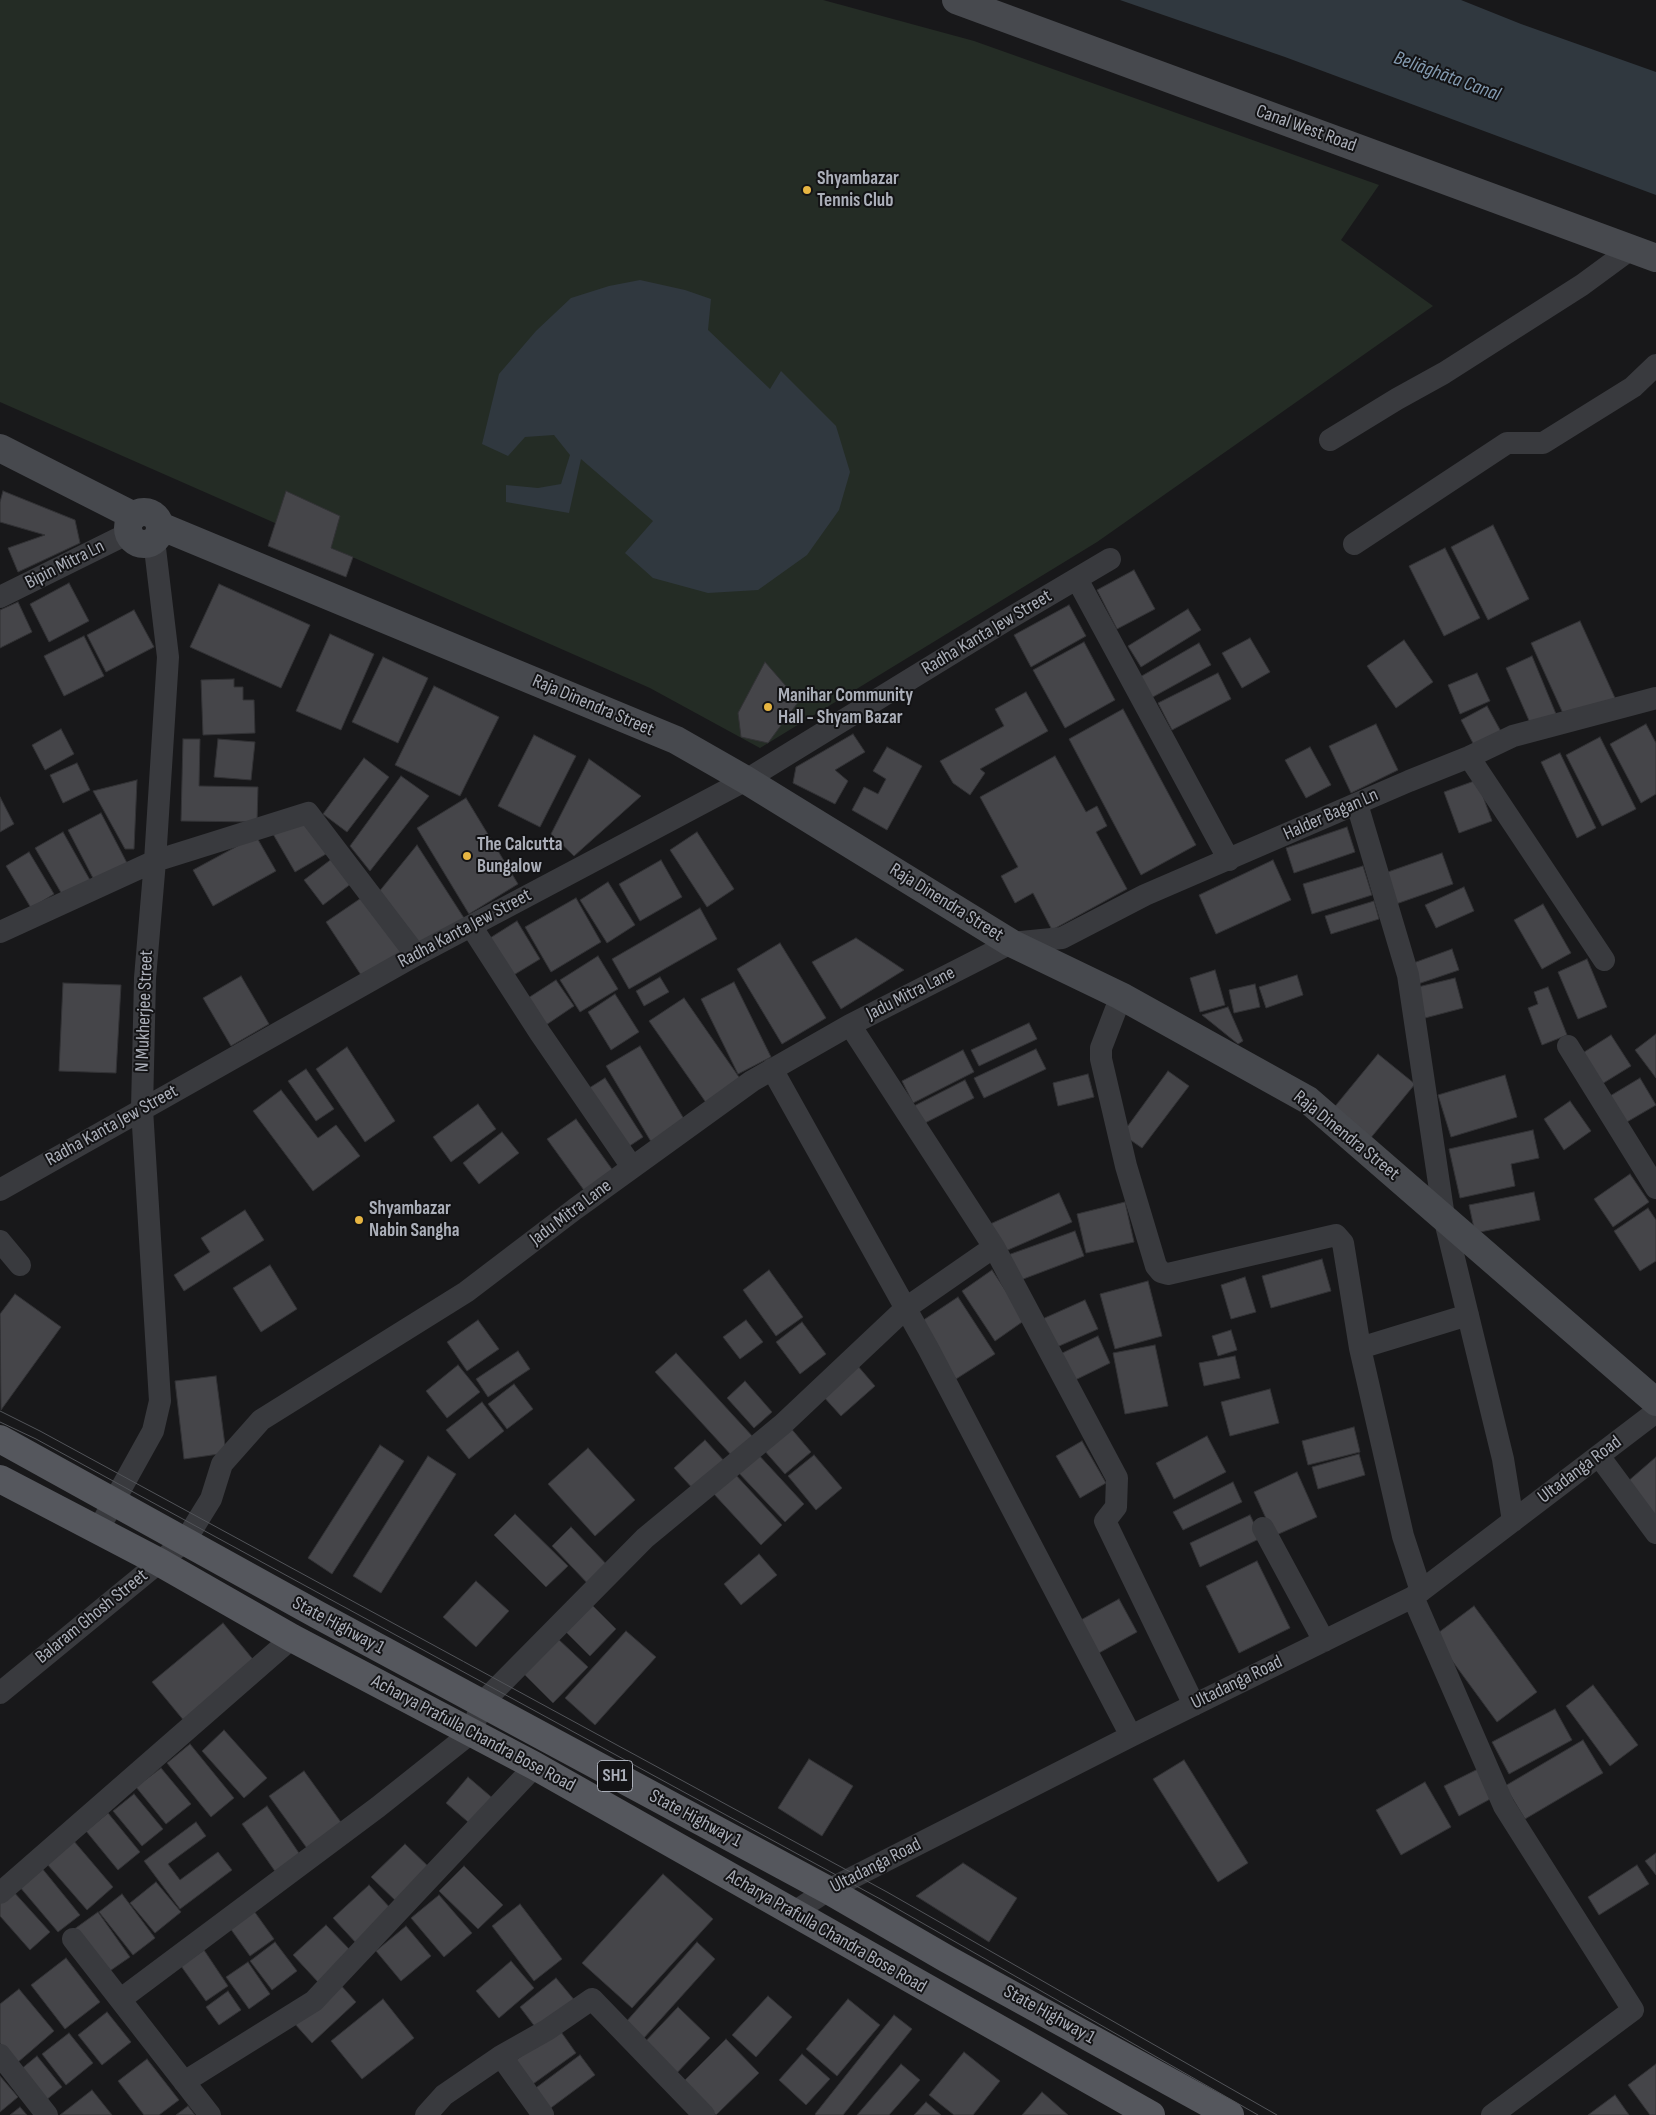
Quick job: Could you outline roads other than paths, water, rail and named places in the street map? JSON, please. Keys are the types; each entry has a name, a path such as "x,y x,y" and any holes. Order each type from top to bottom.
{"main road":[{"name":"Canal West Road","path":"956,0 1644,254"},
{"name":"Raja Dinendra Street","path":"0,448 144,529 676,740 746,780 1011,943 1121,996 1308,1100 1656,1402"},
{"name":"State Highway 1","path":"0,1439 318,1615 828,1890 955,1964 1230,2115"},
{"name":"Acharya Prafulla Chandra Bose Road","path":"0,1479 159,1562 292,1638 471,1734 536,1766 1146,2114"}],"street":[{"path":"1330,440 1444,373 1582,285 1644,254"},
{"path":"1354,544 1507,443 1544,443 1633,387 1656,365"},
{"name":"Bipin Mitra Ln","path":"0,597 144,529"},
{"name":"N Mukherjee Street","path":"98,1530 153,1431 160,1402 142,1109 144,978 168,657 144,529"},
{"name":"Radha Kanta Jew Street","path":"0,1190 416,955 746,780 1110,559"},
{"path":"1077,579 1229,860"},
{"name":"Halder Bagan Ln","path":"1011,943 1062,938 1145,895 1514,736 1656,698"},
{"path":"1469,757 1604,960"},
{"path":"1357,804 1408,974 1444,1217 1503,1459 1513,1521"},
{"path":"0,932 154,861 308,813 416,955"},
{"path":"471,926 540,1033 632,1168"},
{"name":"Jadu Mitra Lane","path":"185,1541 211,1499 222,1464 262,1420 466,1292 752,1081 850,1025 1011,943"},
{"path":"1121,996 1101,1048 1101,1059 1126,1166 1156,1266 1161,1272 1168,1274 1336,1235 1343,1243 1360,1348 1417,1594 1504,1806 1633,2010 1492,2115"},
{"path":"850,1025 994,1247 1117,1478 1116,1507 1105,1521 1194,1705"},
{"path":"1568,1046 1656,1188"},
{"path":"772,1069 906,1308 1131,1736"},
{"path":"0,1241 20,1265"},
{"path":"121,1999 378,1807 471,1734 482,1703 645,1538 783,1424 906,1308 994,1247"},
{"path":"1360,1348 1468,1315"},
{"name":"Ultadanga Road","path":"793,1913 828,1890 1131,1736 1417,1594 1656,1412"},
{"path":"1599,1456 1656,1533"},
{"path":"1263,1528 1324,1640"},
{"name":"Balaram Ghosh Street","path":"0,1693 185,1541"},
{"path":"0,1894 292,1638"},
{"path":"184,2082 314,2001 536,1766"},
{"path":"73,1939 210,2115"},
{"path":"426,2115 444,2095 501,2056 547,2030 592,1999 704,2115"},
{"path":"0,2055 47,2115"},
{"path":"501,2056 543,2115"}],"water":[{"name":"Beliāghāta Canal","path":"1120,0 1461,0 1521,24 1656,72 1656,195 1285,57"},
{"path":"640,280 685,290 711,299 708,330 770,389 781,371 836,426 850,472 839,510 807,555 758,590 708,593 653,578 625,553 653,521 581,459 569,513 506,502 506,485 538,488 561,484 570,455 554,435 525,437 508,456 482,444 499,374 536,331 571,298 609,286"}],"tram line":[{"path":"0,1411 887,1892 1277,2115"},
{"path":"0,1422 36,1439 882,1900 1258,2115"}],"place":[{"name":"Shyambazar Tennis Club","path":"807,190"},
{"name":"Manihar Community Hall - Shyam Bazar","path":"768,707"},
{"name":"The Calcutta Bungalow","path":"467,856"},
{"name":"Shyambazar Nabin Sangha","path":"359,1220"}]}
